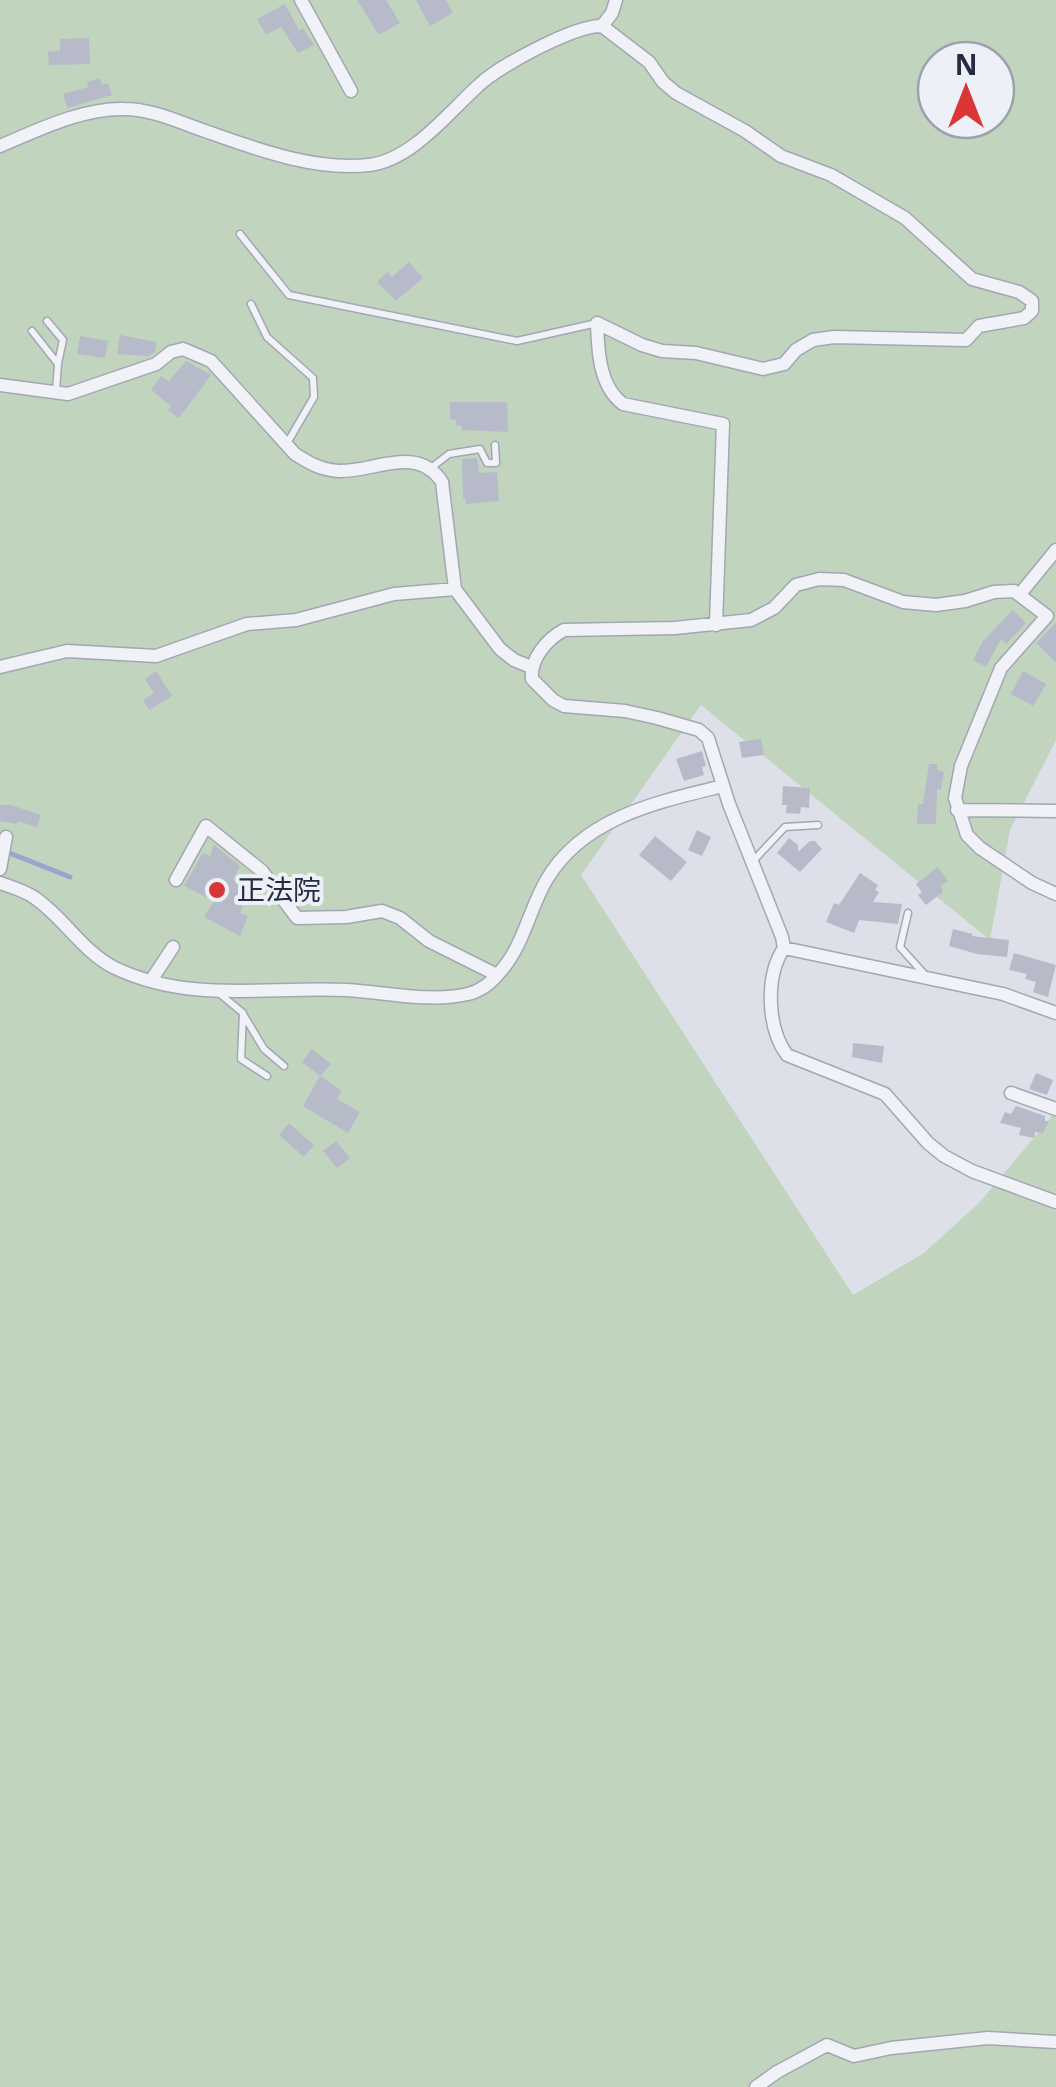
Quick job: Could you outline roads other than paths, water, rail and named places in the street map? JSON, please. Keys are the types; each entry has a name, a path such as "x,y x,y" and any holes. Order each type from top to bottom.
{"street":[{"path":"300,0 351,91"},
{"path":"0,146 44,127 96,112 125,109 322,165 373,165 417,144 483,81 549,42 602,26 616,0"},
{"path":"597,323 652,348 762,369 784,364 796,350 813,340 966,340 979,326 1024,318 1032,311 1032,301 1018,292 961,272 905,218 831,175 781,156 676,93 649,62 602,26"},
{"path":"597,323 604,380 610,395 622,404 723,424 716,624"},
{"path":"0,385 56,394 94,386 183,350 210,361 294,454 324,470 342,471 398,461 430,469 442,482 455,590 500,649 532,667"},
{"path":"1020,594 1056,550"},
{"path":"1056,894 980,848 967,834 955,798 961,766 1001,668 1047,616 1020,594 1004,590 936,605 903,602 844,580 818,579 796,586 774,608 752,620 564,630 554,636 532,667 532,678 564,706 625,711 700,730 708,738 778,923 784,948 774,962 770,979 779,1044 787,1055 885,1094 944,1156 972,1171 1056,1202"},
{"path":"0,667 67,651 156,656 247,624 296,620 394,594 455,590"},
{"path":"0,883 33,896 104,961 152,980 219,994 322,989 437,997 477,991 498,975 512,956 546,880 586,834 624,815 723,786"},
{"path":"957,810 1056,812"},
{"path":"176,880 206,826 262,871 298,918 382,911 400,918 429,941 498,975"},
{"path":"0,869 6,838"},
{"path":"152,980 172,947"},
{"path":"784,948 1003,994 1056,1013"},
{"path":"1011,1093 1056,1109"},
{"path":"756,2087 827,2045 854,2056 988,2038 1056,2042"}],"lane":[{"path":"240,234 289,296 517,341 597,323"},
{"path":"251,304 267,337 313,378 314,398 286,444"},
{"path":"47,321 63,340 56,394"},
{"path":"32,331 58,364"},
{"path":"430,469 449,454 480,449 488,463 496,463 495,444"},
{"path":"752,862 785,827 818,824"},
{"path":"908,914 900,946 927,977"},
{"path":"219,994 242,1013 264,1048 284,1066"},
{"path":"242,1013 241,1059 268,1076"}],"waterway":[{"path":"12,854 70,877"}],"place":[{"name":"正法院","path":"217,890"}]}
